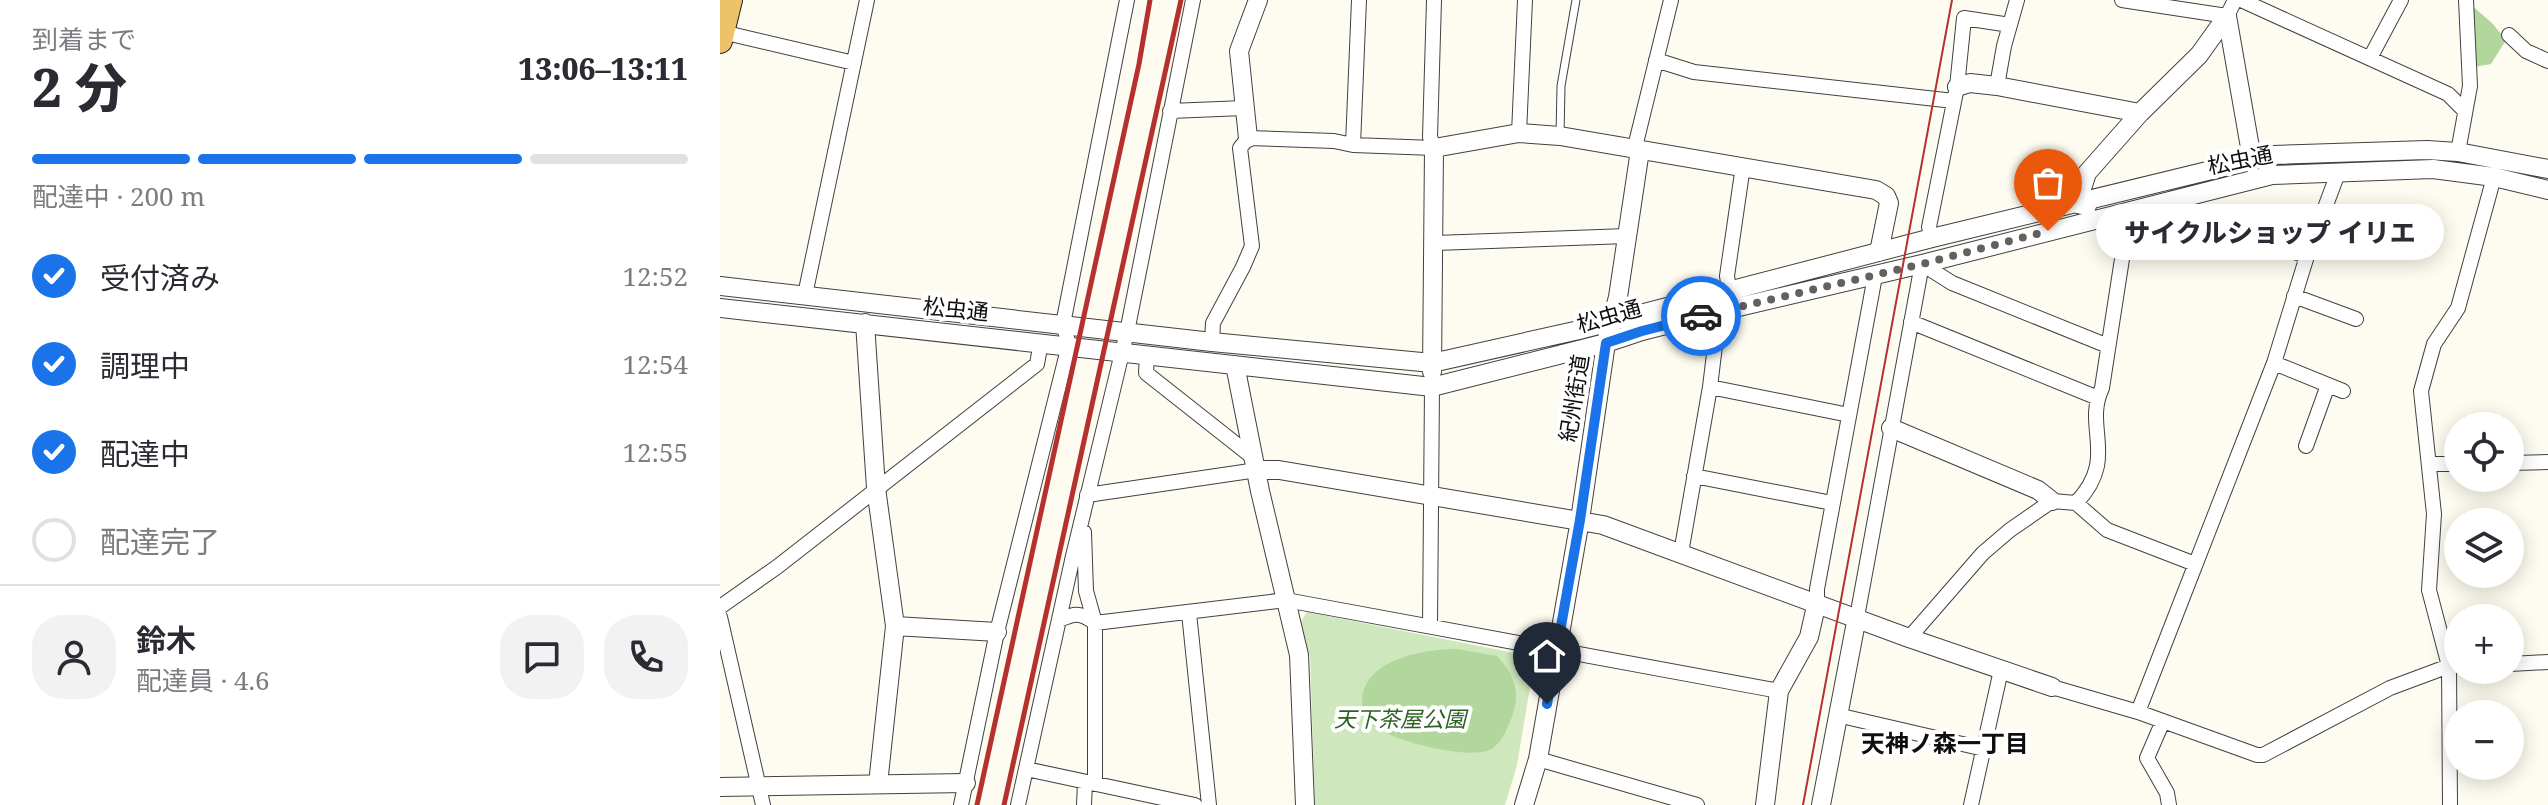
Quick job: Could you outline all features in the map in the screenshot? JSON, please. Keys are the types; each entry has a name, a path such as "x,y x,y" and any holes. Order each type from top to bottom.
{"highway":[{"path":"721,36 730,0"}],"street":[{"path":"805,295 867,0"},
{"path":"961,805 997,632 1069,345 1063,324 1127,0"},
{"path":"1018,805 1083,511 1127,332 1193,0"},
{"path":"1212,342 1213,323 1252,246 1240,148 1248,138 1239,51 1258,0"},
{"path":"1353,145 1359,0"},
{"path":"1430,626 1435,243 1434,148 1430,137 1434,0"},
{"path":"1519,133 1525,0"},
{"name":"紀州街道","path":"1524,805 1538,759 1580,520 1606,343 1613,320 1639,157 1635,147 1671,0"},
{"path":"1997,86 2017,0"},
{"path":"2122,0 2231,8"},
{"path":"2241,0 2448,94 2465,111"},
{"path":"2370,58 2401,0"},
{"path":"2458,152 2470,86 2466,0"},
{"path":"2076,503 2090,486 2098,466 2098,398 2122,259 2126,212 2077,204 2087,173 2140,113 2199,55 2231,8"},
{"path":"2231,8 2252,159"},
{"path":"1932,238 1929,227 1955,94 1964,18 2010,25"},
{"path":"2509,35 2526,51 2548,61"},
{"path":"721,36 854,63"},
{"path":"1656,60 1694,72 1955,94 1970,83 2140,113"},
{"path":"1170,111 1244,108"},
{"path":"1248,138 1434,148 1519,133 1560,136 1876,190 1886,196 1889,203 1879,252"},
{"name":"松虫通","path":"720,286 1212,342 1432,363 1579,330 1729,289 2273,155 2458,152 2548,169"},
{"path":"1729,289 1727,276 1743,166"},
{"name":"松虫通","path":"720,308 1432,387 1713,313 1875,276 2272,175 2433,169 2494,177 2548,190"},
{"path":"2138,712 2274,363 2307,256 2338,173"},
{"path":"2444,638 2429,590 2434,514 2421,391 2434,344 2458,308 2494,177"},
{"path":"2181,197 2196,221 2307,256"},
{"path":"1435,243 1627,236"},
{"path":"1821,805 1922,264 1952,283 2108,346"},
{"path":"1765,805 1779,691 1809,637 1817,602 1832,503 1875,276"},
{"path":"2294,296 2356,319"},
{"path":"1681,553 1710,387 1717,329 1713,313"},
{"path":"1911,322 2098,398"},
{"path":"865,323 876,488 895,626 878,784"},
{"path":"720,607 777,567 1037,364 1041,342"},
{"path":"1147,354 1146,373 1256,464 1603,525 1909,638 2052,687 2138,712 2257,755 2263,755 2390,688 2444,669"},
{"path":"2274,363 2343,391"},
{"path":"1235,365 1299,655 1305,805"},
{"path":"2306,446 2328,385"},
{"path":"1710,387 1849,415"},
{"path":"1891,428 2038,490 2052,501 2076,503 2107,530 2195,564"},
{"path":"2524,463 2548,462"},
{"path":"1087,495 1256,464"},
{"path":"2431,464 2444,464"},
{"path":"1694,476 1832,503"},
{"path":"1909,638 1983,553 2052,501"},
{"path":"1083,511 1086,591 1095,623 1090,783 1084,805"},
{"path":"1059,620 1073,613 1082,613 1095,623 1286,600 1779,691"},
{"path":"1189,613 1209,805"},
{"path":"720,617 763,805"},
{"path":"895,626 997,632"},
{"path":"2524,663 2548,662"},
{"path":"1971,805 2001,670"},
{"path":"2450,805 2453,684"},
{"path":"1837,715 1984,749"},
{"path":"2163,721 2147,758 2167,793 2169,805"},
{"path":"1538,759 1697,805"},
{"path":"1026,769 1195,805"},
{"path":"720,787 966,783"}],"lane":[{"path":"1560,136 1561,86 1576,0"}],"green space":[{"path":"2469,3 2506,40 2491,64 2474,67"},
{"name":"天下茶屋公園","path":"1307,612 1535,657 1517,765 1505,805 1315,805 1310,657 1300,623"},
{"path":"1457,649 1497,656 1514,684 1515,708 1502,738 1493,748 1483,752 1448,751 1388,734 1365,718 1362,700 1365,686 1384,666 1413,654"}],"tram line":[{"path":"1803,805 1952,0"}],"railway":[{"path":"977,805 1139,64 1150,0"},
{"path":"1004,805 1181,0"}],"way so far":[{"path":"1701,316 2048,231"}],"place":[{"name":"サイクルショップ イリエ","path":"2048,231"}],"district":[{"name":"天神ノ森一丁目","path":"1945,744"}],"route":[{"path":"1547,704 1580,520 1606,343 1701,316"}]}
